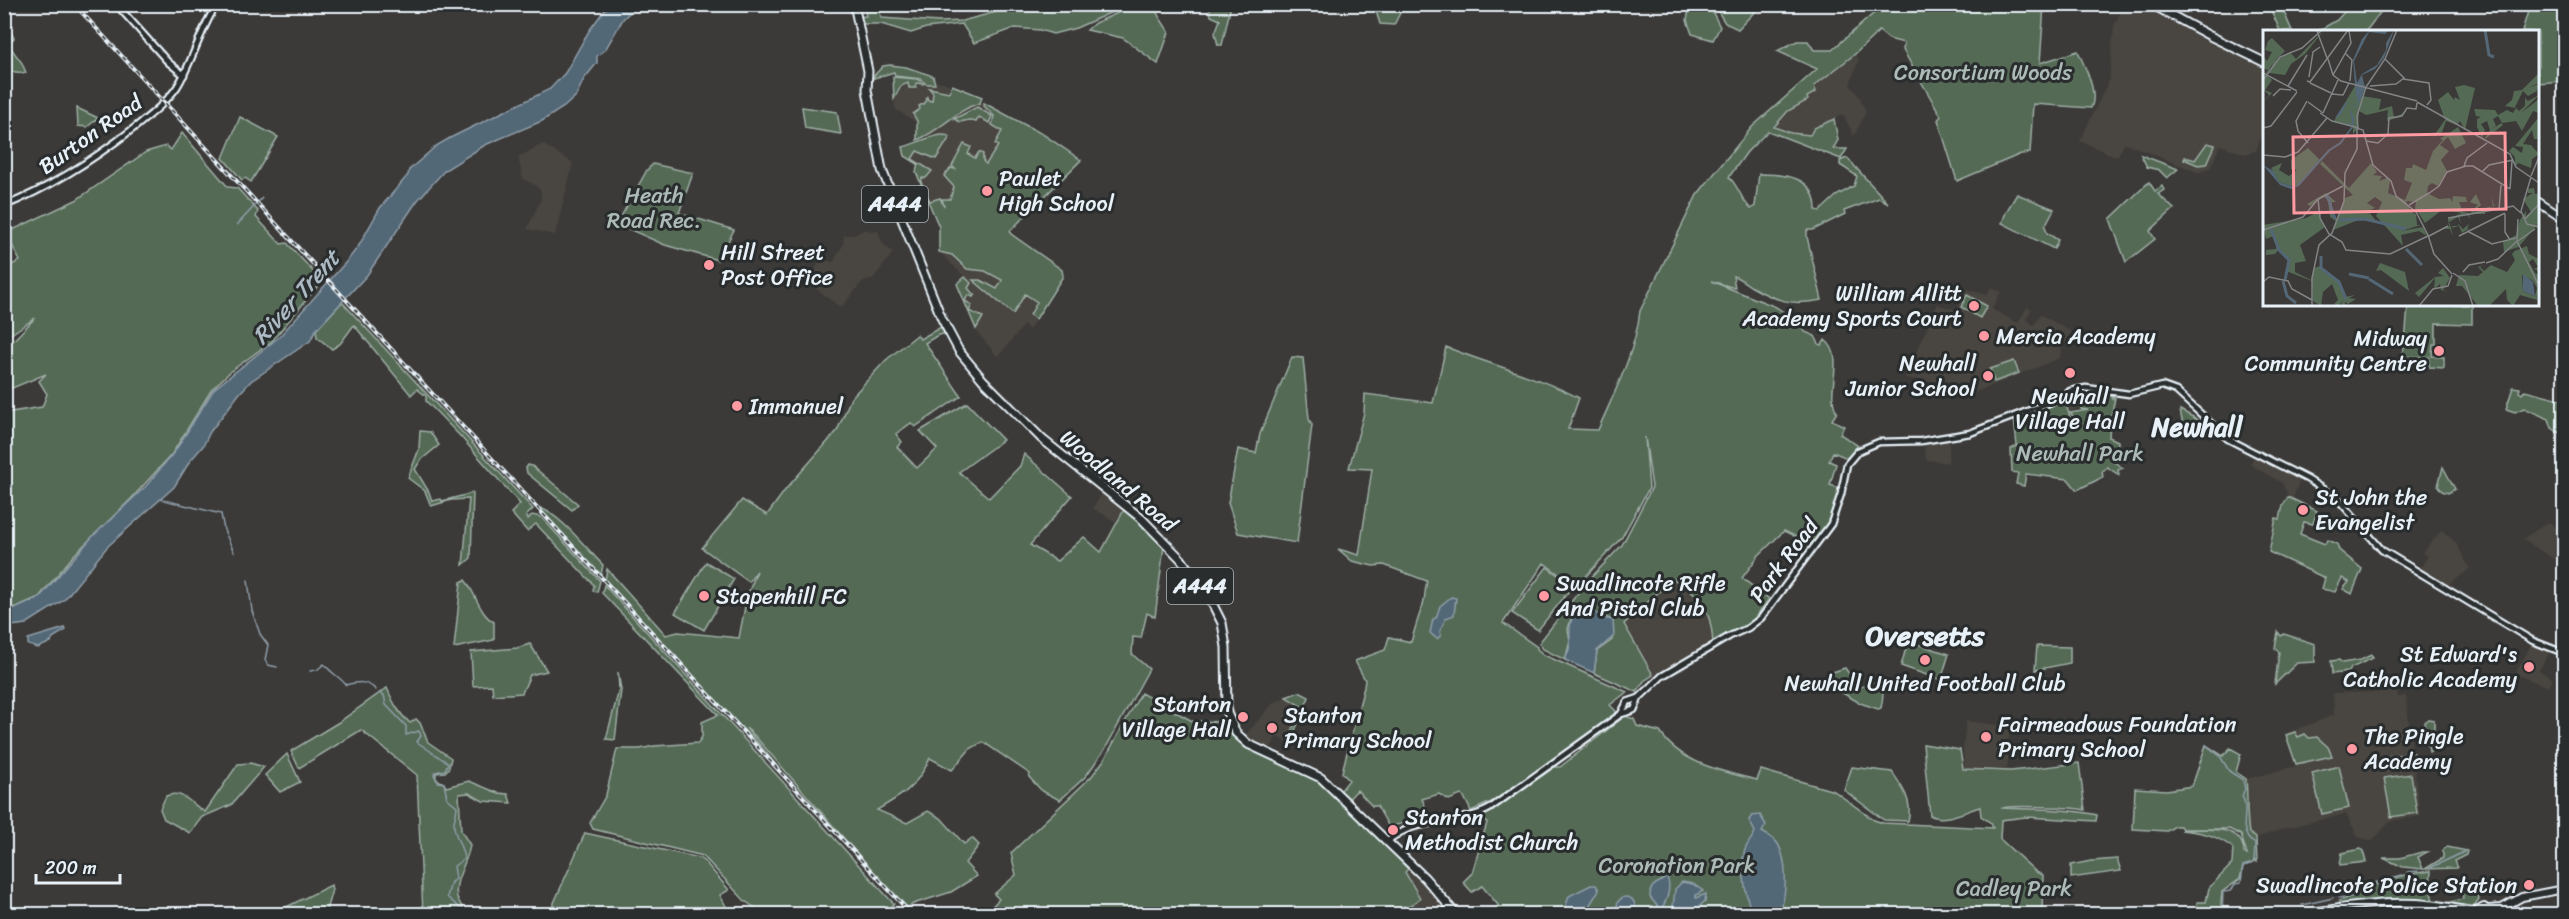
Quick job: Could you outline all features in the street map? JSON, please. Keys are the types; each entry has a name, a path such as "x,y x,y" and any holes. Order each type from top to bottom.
{"highway":[{"name":"Woodland Road","path":"854,4 864,61 870,69 867,90 882,170 942,319 967,362 1000,398 1076,468 1156,531 1178,555 1215,608 1222,623 1226,646 1226,706 1229,720 1236,733 1248,744 1316,774 1339,793 1425,878 1456,915"},
{"path":"2151,4 2263,61"},
{"path":"2539,203 2565,219"}],"main road":[{"path":"116,4 168,62 184,75"},
{"name":"Burton Road","path":"4,206 52,184 107,149 159,106 172,93 184,75 217,4"},
{"name":"Park Road","path":"1629,712 1634,710 1640,698 1662,676 1753,625 1761,618 1831,524 1841,494 1845,468 1855,454 1879,442 1921,441 1970,433 2064,397 2070,391 2090,388 2133,394 2160,386 2170,388 2184,396 2213,428 2228,439 2283,466 2337,498 2382,550 2534,641 2565,653"},
{"name":"Park Road","path":"1621,714 1627,702 1640,698"},
{"path":"1630,701 1635,706"},
{"path":"1624,707 1629,712"},
{"path":"1387,842 1395,834 1407,830 1484,812 1621,714 1629,712"},
{"path":"2300,915 2355,906 2403,903 2430,904 2467,913 2475,913 2482,907 2493,913 2522,897 2565,889"}],"shaded area":[{"path":"2124,5 2136,5 2162,15 2263,66 2263,130 2256,151 2245,154 2220,145 2211,167 2199,173 2125,143 2117,157 2080,141 2109,80 2114,26"},
{"path":"1855,54 1859,59 1850,84 1866,112 1854,136 1843,115 1814,128 1810,135 1791,133 1774,127 1788,111 1808,100 1806,97 1816,92 1814,86"},
{"name":"Paulet High School","path":"893,77 917,78 926,84 934,84 935,81 943,82 982,97 981,102 1044,135 1081,160 1010,231 1022,242 1060,267 1063,276 1029,330 1024,325 998,357 978,333 967,311 957,284 965,277 939,252 939,227 916,172 918,164 905,156 903,147 918,144 917,123 895,109"},
{"path":"543,144 573,163 555,235 527,229 541,199 540,190 523,179 518,157"},
{"path":"865,229 878,231 883,244 893,253 872,280 863,281 841,308 809,283 820,259 833,262 843,245 844,235 854,235"},
{"name":"Mercia Academy","path":"1991,287 2001,292 1992,309 2018,323 2027,307 2032,309 2026,319 2034,325 2040,314 2072,332 2062,347 2060,358 1964,397 1945,385 1905,378 1937,304 1957,310 1967,289 1986,295"},
{"path":"2086,390 2103,392 2101,408 2078,408 2069,412 2066,398"},
{"path":"1950,439 1948,463 1926,460 1924,444"},
{"path":"2255,455 2301,478 2293,498 2288,495 2282,483 2250,464"},
{"path":"1102,493 1124,510 1117,523 1093,508"},
{"path":"2549,522 2564,532 2564,547 2554,559 2522,539"},
{"path":"2442,530 2456,543 2470,569 2447,586 2419,570 2428,556 2422,553"},
{"path":"1673,579 1692,589 1708,611 1713,643 1654,677 1623,625"},
{"name":"St Edward's Catholic Academy","path":"2532,643 2551,651 2539,670 2553,679 2548,687 2515,674"},
{"name":"The Pingle Academy","path":"2396,686 2398,697 2406,696 2420,816 2390,821 2373,841 2358,837 2346,814 2286,828 2256,838 2249,833 2246,819 2249,813 2246,779 2296,766 2284,734 2334,715 2333,693 2385,692"},
{"name":"Stanton Primary School","path":"1286,697 1302,708 1288,743 1276,737 1269,751 1244,737 1273,703"},
{"name":"Fairmeadows Foundation Primary School","path":"1966,721 2009,726 2007,769 1964,768 1963,748"},
{"path":"2556,775 2564,775 2564,835 2558,837"},
{"path":"1408,869 1432,890 1442,904 1428,914 1398,914 1396,912 1405,905 1407,908 1420,898 1404,872"},
{"path":"2413,908 2461,914 2330,914 2364,909"}],"green space":[{"path":"2351,4 2386,5 2367,30 2320,30 2337,20"},
{"path":"879,5 881,18 939,22 962,21 1023,5 1128,5 1076,28 1053,34 1040,30 1015,28 974,43 962,24 926,28 911,33 881,24 859,24 857,17 866,16 864,6"},
{"path":"1136,5 1155,5 1158,15 1169,32 1158,64 1123,38 1087,30 1095,23"},
{"path":"1209,5 1231,5 1222,45 1218,45 1215,33 1220,20 1211,16"},
{"path":"1374,5 1401,5 1403,7 1394,25 1380,24"},
{"path":"1690,5 1709,5 1720,27 1713,40 1692,34 1687,20"},
{"path":"1714,5 1761,5 1738,29 1725,23"},
{"name":"Consortium Woods","path":"1888,5 2044,5 2040,63 2078,51 2090,79 2093,102 2091,108 2033,104 2030,153 2021,154 1957,181 1938,120 1941,116 1903,50 1904,43 1889,39 1879,31 1855,54 1814,86 1816,92 1807,97 1808,100 1788,111 1774,127 1791,133 1810,135 1814,128 1834,119 1838,140 1833,149 1847,149 1841,159 1768,131 1747,152 1729,177 1751,209 1755,206 1759,174 1769,174 1788,176 1805,184 1815,199 1816,210 1820,211 1836,196 1854,186 1857,176 1840,165 1840,161 1847,158 1888,203 1879,198 1844,211 1845,214 1813,230 1807,230 1822,300 1784,301 1733,276 1735,288 1711,281 1776,307 1802,325 1805,332 1815,336 1819,344 1822,345 1825,340 1831,347 1835,365 1833,395 1837,412 1832,420 1844,426 1840,434 1860,447 1847,458 1833,452 1829,461 1836,464 1830,485 1839,488 1830,518 1813,545 1784,531 1759,555 1742,578 1769,599 1751,623 1713,643 1710,621 1703,604 1691,591 1673,579 1624,624 1653,675 1644,681 1637,692 1594,673 1597,651 1612,640 1613,620 1598,615 1572,616 1568,629 1570,641 1565,660 1543,649 1539,643 1585,584 1622,545 1648,495 1652,487 1645,437 1649,488 1622,537 1576,587 1544,563 1503,623 1537,647 1544,655 1627,692 1610,705 1616,711 1613,716 1498,799 1471,811 1461,795 1449,800 1439,794 1422,799 1430,816 1389,827 1377,806 1372,806 1357,790 1345,803 1408,869 1405,872 1420,898 1407,908 1404,906 1396,912 1392,908 1397,914 985,914 999,899 994,894 1016,875 1011,853 1091,777 1104,760 1141,693 1196,723 1198,721 1224,722 1232,736 1254,749 1309,772 1338,794 1349,780 1342,773 1365,680 1355,661 1385,650 1389,637 1411,642 1423,605 1427,581 1384,565 1373,566 1352,561 1338,549 1359,555 1372,469 1349,468 1364,413 1365,394 1433,403 1446,347 1547,383 1579,398 1568,429 1598,430 1629,357 1640,311 1697,195 1752,127 1817,69 1777,51 1797,41 1808,41 1814,50 1832,50 1881,7"},
{"path":"2269,5 2281,5 2292,30 2280,30"},
{"path":"2530,5 2564,5 2562,81 2539,83 2539,30 2522,30"},
{"path":"5,32 11,32 14,38 8,44 22,63 26,73 5,71"},
{"path":"883,66 906,67 933,76 935,84 926,84 921,79 895,76 894,72 871,79"},
{"path":"893,77 917,79 924,84 916,83 916,88 909,88 908,83 901,86 894,99"},
{"path":"952,85 982,97 980,103 963,110 917,140 917,121 913,114 920,109 919,106 925,103 927,97 932,101 933,93 929,88 949,92"},
{"name":"Paulet High School","path":"984,103 1044,135 1081,160 1010,231 1011,234 1062,270 1063,276 1036,319 1030,315 1037,302 1025,294 1013,314 973,280 980,280 997,289 1002,280 985,271 967,269 952,255 939,252 939,227 916,172 918,164 905,156 903,147 935,136 950,137 936,159 917,151 912,159 932,171 926,178 922,178 921,182 930,201 940,198 944,206 942,199 950,199 954,187 944,176 951,168 955,169 952,166 964,144 971,147 968,154 975,158 979,152 983,154 983,161 986,164 998,146 995,144 1002,131 992,125 994,116 984,106"},
{"path":"802,107 837,112 841,134 805,128"},
{"path":"977,107 992,116 989,123 979,117 976,122 969,120 960,122 954,119"},
{"path":"77,108 98,118 87,127 78,126"},
{"path":"240,117 278,137 251,182 245,178 242,180 223,158"},
{"path":"182,133 228,187 237,188 258,211 256,217 281,244 287,243 322,281 272,341 231,371 212,389 172,454 131,499 74,555 39,597 16,607 5,608 5,413 42,407 47,394 39,381 46,374 5,391 5,349 35,318 5,338 5,268 20,261 6,233 76,200 146,152 166,146 171,150"},
{"path":"2207,143 2215,145 2207,164 2198,165 2184,159 2185,157 2195,160"},
{"path":"2141,155 2178,169 2167,178 2159,170 2147,167"},
{"name":"Heath Road Rec.","path":"653,164 693,173 679,213 734,230 718,260 665,245 617,224 647,170"},
{"path":"2149,182 2155,191 2162,186 2164,190 2158,194 2174,209 2150,231 2155,239 2126,262 2110,219"},
{"path":"2017,194 2054,209 2045,226 2047,233 2058,240 2054,249 2002,223"},
{"path":"965,277 971,283 968,288 975,294 973,297 968,295 965,301 972,305 969,311 983,317 976,329 957,284"},
{"name":"William Allitt Academy Sports Court","path":"1967,295 1987,306 1980,318 1961,307"},
{"path":"342,302 533,509 526,516 528,519 532,515 541,517 600,581 597,592 593,591 594,585 536,524 527,531 511,513 520,504 426,401 426,396 417,389 411,395 354,325 340,344 332,349 317,337 316,330"},
{"path":"2408,306 2472,306 2472,324 2436,323 2436,344 2433,344 2432,356 2444,357 2444,368 2429,367 2429,357 2401,357 2405,344"},
{"path":"941,327 944,334 925,343 961,396 915,427 911,423 896,434 902,442 897,447 917,468 937,449 920,431 967,403 1003,440 959,472 989,498 1020,466 1024,454 1072,496 1030,545 1057,561 1084,537 1101,552 1124,510 1164,546 1155,617 1147,613 1141,638 1133,637 1132,654 1149,669 1105,749 1086,776 1060,800 1042,791 1029,777 1030,774 983,742 970,749 952,770 930,758 920,776 908,789 877,810 907,823 928,811 941,818 964,844 972,838 979,845 965,863 977,876 951,892 913,904 908,908 861,858 754,735 746,728 777,766 605,580 607,569 666,635 678,632 739,638 747,596 757,571 749,582 702,548 742,500 767,515 786,489 837,431 851,398 886,360 917,335 920,339"},
{"path":"1292,357 1303,358 1309,419 1312,425 1297,543 1238,533 1228,503 1238,449 1256,453 1260,434"},
{"path":"2014,361 2019,373 1994,382 1990,369"},
{"path":"2513,387 2520,388 2519,392 2522,394 2525,390 2564,400 2564,436 2552,428 2549,419 2524,408 2515,412 2506,409"},
{"name":"Newhall Park","path":"2103,392 2108,397 2111,394 2113,400 2112,395 2115,398 2111,417 2114,418 2110,423 2109,437 2118,441 2118,454 2111,460 2123,468 2118,470 2119,475 2107,467 2102,472 2103,477 2077,490 2068,479 2026,474 2024,486 2016,484 2018,473 2012,472 2011,449 2017,446 2014,418 2064,400 2073,425 2076,425 2070,413 2088,410 2081,409 2079,397 2081,396 2083,402 2082,397 2090,398 2094,394 2095,399 2100,397 2102,400"},
{"path":"2180,410 2202,422 2190,432 2183,426"},
{"path":"420,431 430,432 439,445 421,460 415,469 432,501 441,499 442,501 473,493 471,558 463,565 469,499 451,500 431,506 425,491 408,478 419,449"},
{"path":"528,465 578,504 572,510 527,473"},
{"path":"2443,467 2455,489 2448,493 2442,491 2438,486"},
{"path":"2288,497 2317,511 2313,524 2304,522 2300,534 2325,544 2327,540 2337,544 2339,550 2362,569 2352,594 2343,589 2349,582 2342,578 2335,592 2322,589 2325,578 2269,552 2276,518 2280,519 2283,505"},
{"path":"538,507 564,524 581,541 603,565 601,575"},
{"name":"Stapenhill FC","path":"706,562 734,579 704,630 675,613"},
{"name":"Swadlincote Rifle And Pistol Club","path":"1547,567 1573,586 1538,630 1512,613"},
{"path":"465,580 481,609 494,622 494,640 454,648 461,582"},
{"path":"604,585 894,904 887,910 891,914 764,914 745,901 703,856 593,829 590,823 606,795 617,749 698,743 702,737 702,722 718,715 602,593"},
{"path":"2278,632 2281,636 2284,634 2315,644 2315,662 2297,663 2275,684 2279,652 2275,648"},
{"name":"Newhall United Football Club","path":"1908,641 1949,654 1941,680 1901,666"},
{"path":"530,644 547,671 530,675 522,693 493,695 492,685 473,686 471,652 517,648"},
{"path":"2037,646 2070,647 2070,663 2035,670"},
{"path":"2371,655 2373,658 2351,668 2349,672 2332,674 2331,661 2339,660 2342,663 2361,660"},
{"path":"1845,668 1856,684 1861,687 1874,682 1880,686 1883,693 1881,708 1860,703 1823,682 1830,673"},
{"path":"618,672 621,690 615,740 606,739 619,690"},
{"path":"387,688 402,715 410,723 416,719 428,742 451,758 449,768 445,772 436,773 436,779 444,783 446,787 469,781 498,793 508,794 511,803 483,801 469,793 459,794 461,831 470,845 456,891 466,914 423,914 417,775 361,730 299,768 291,751 339,722"},
{"path":"1299,692 1309,697 1291,740 1289,739 1301,706 1286,697"},
{"path":"1625,716 1634,719 1637,726 1660,732 1679,751 1703,765 1757,780 1761,770 1834,791 1874,820 1883,823 1993,828 1991,823 1981,816 1980,807 1948,817 1930,815 1923,744 1960,750 1963,769 2011,771 2079,763 2085,810 2042,807 2003,808 2086,813 2097,815 2096,821 2026,817 2001,820 2000,839 2036,872 2043,875 2042,914 1490,914 1497,910 1498,905 1482,886 1472,892 1463,882 1472,873 1487,823 1482,816 1555,767 1560,767"},
{"path":"2428,719 2434,720 2434,730 2440,743 2438,748 2429,752 2424,722"},
{"path":"2295,732 2298,737 2305,734 2309,738 2317,737 2328,747 2332,756 2296,764 2286,735"},
{"path":"2206,745 2223,756 2230,748 2241,754 2236,772 2246,779 2248,827 2249,833 2256,838 2257,862 2254,860 2253,863 2243,866 2240,879 2222,892 2220,914 2189,914 2191,913 2186,910 2157,914 2196,908 2197,902 2206,902 2209,888 2232,864 2233,848 2221,840 2181,830 2210,829 2182,829 2180,826 2175,826 2167,831 2133,829 2135,788 2167,790 2192,786","holes":["2210,829 2229,829 2241,835 2247,855 2237,836 2229,832"]},
{"path":"2414,753 2416,766 2386,771 2384,757"},
{"path":"287,754 300,782 280,792 265,775"},
{"path":"250,763 264,767 231,805 202,817 190,833 164,819 160,809 166,796 177,794 182,796 205,812 238,764"},
{"path":"2339,766 2349,808 2322,814 2312,773"},
{"path":"1852,767 1892,772 1908,801 1908,821 1884,820 1844,790"},
{"path":"2411,774 2417,813 2391,817 2384,778"},
{"path":"585,833 699,858 729,890 720,895 730,914 549,914"},
{"path":"2447,847 2467,851 2466,855 2454,861 2457,868 2425,869 2443,858 2443,850"},
{"path":"2360,849 2363,851 2366,862 2340,865 2342,853"},
{"path":"2427,852 2418,857 2423,869 2403,867 2383,858 2400,858"},
{"path":"2117,859 2121,871 2071,878 2071,865"},
{"path":"2431,871 2430,888 2433,901 2338,905 2339,901 2374,885 2405,875"},
{"path":"331,885 332,890 325,914 272,914"},
{"path":"2477,885 2479,899 2473,907 2447,903 2463,899 2462,891 2459,889 2461,887"}],"water":[{"path":"608,5 637,5 623,19 605,50 597,56 597,63 584,79 576,96 542,121 485,145 445,170 417,201 367,275 316,330 310,341 251,381 239,394 210,432 203,446 190,461 174,487 107,547 64,600 26,624 5,627 5,609 17,608 39,598 93,536 146,486 175,451 214,389 279,337 346,262 358,247 380,208 408,175 409,170 436,146 550,89 565,73 589,31"},
{"path":"1451,597 1456,598 1454,615 1446,618 1440,631 1441,635 1437,639 1430,633 1433,619 1436,618 1440,606"},
{"path":"1584,610 1592,610 1603,618 1613,620 1614,636 1597,651 1594,673 1565,660 1570,646 1572,618"},
{"path":"65,628 66,630 54,637 51,642 38,648 28,645 28,639"},
{"path":"1760,815 1766,825 1762,832 1778,844 1784,860 1785,889 1779,914 1754,914 1745,885 1744,853 1755,832 1749,820 1752,816"},
{"path":"1667,877 1668,892 1662,908 1658,907 1650,897 1650,892 1653,886"},
{"path":"1682,882 1693,884 1703,891 1696,895 1696,898 1706,894 1705,901 1698,908 1673,907 1675,889"},
{"path":"1591,885 1596,885 1599,890 1586,911 1563,914 1569,896"},
{"path":"1626,897 1632,900 1635,906 1632,912 1626,915 1620,912 1617,906 1620,900"}],"waterway":[{"path":"237,225 262,198"},
{"path":"160,499 221,514 224,530 234,552"},
{"path":"248,580 252,611 260,634 268,645 265,660 268,665 277,667"},
{"path":"310,671 317,670 324,664 346,685 362,683 376,690"},
{"path":"379,693 384,695 386,705 406,726 406,735 419,731 421,736 417,742 448,763 445,770 435,772 434,775 438,782 444,783 447,798 457,806 454,826 464,859 454,866 456,879 451,882 447,897 461,909 460,914"},
{"path":"2206,745 2220,756 2229,771 2243,780 2245,789 2242,796 2245,806 2244,828 2248,838 2255,844 2254,863 2243,866 2241,883 2235,884 2231,891 2223,892 2222,914"},
{"path":"2430,868 2464,852"},
{"path":"2407,872 2418,871"},
{"path":"2339,898 2353,896 2374,883 2402,875"},
{"path":"2302,905 2333,898"},
{"path":"1700,907 1706,914"},
{"path":"2260,914 2286,909"}],"railway":[{"path":"74,4 911,914"}],"place":[{"name":"Paulet High School","path":"987,191"},
{"name":"Hill Street Post Office","path":"709,265"},
{"name":"William Allitt Academy Sports Court","path":"1974,306"},
{"name":"Mercia Academy","path":"1984,336"},
{"name":"Midway Community Centre","path":"2439,351"},
{"name":"Newhall Village Hall","path":"2070,373"},
{"name":"Newhall Junior School","path":"1988,376"},
{"name":"Immanuel","path":"737,406"},
{"name":"St John the Evangelist","path":"2303,510"},
{"name":"Stapenhill FC","path":"704,596"},
{"name":"Swadlincote Rifle And Pistol Club","path":"1544,596"},
{"name":"Newhall United Football Club","path":"1925,660"},
{"name":"St Edward's Catholic Academy","path":"2529,667"},
{"name":"Stanton Village Hall","path":"1243,717"},
{"name":"Stanton Primary School","path":"1272,728"},
{"name":"Fairmeadows Foundation Primary School","path":"1986,737"},
{"name":"The Pingle Academy","path":"2352,749"},
{"name":"Stanton Methodist Church","path":"1393,830"},
{"name":"Swadlincote Police Station","path":"2529,885"}],"district":[{"name":"Newhall","path":"2197,427"},
{"name":"Oversetts","path":"1925,635"}],"water label":[{"name":"River Trent","path":"296,297"}],"park label":[{"name":"Coronation Park","path":"1677,865"},
{"name":"Cadley Park","path":"2014,888"}]}
